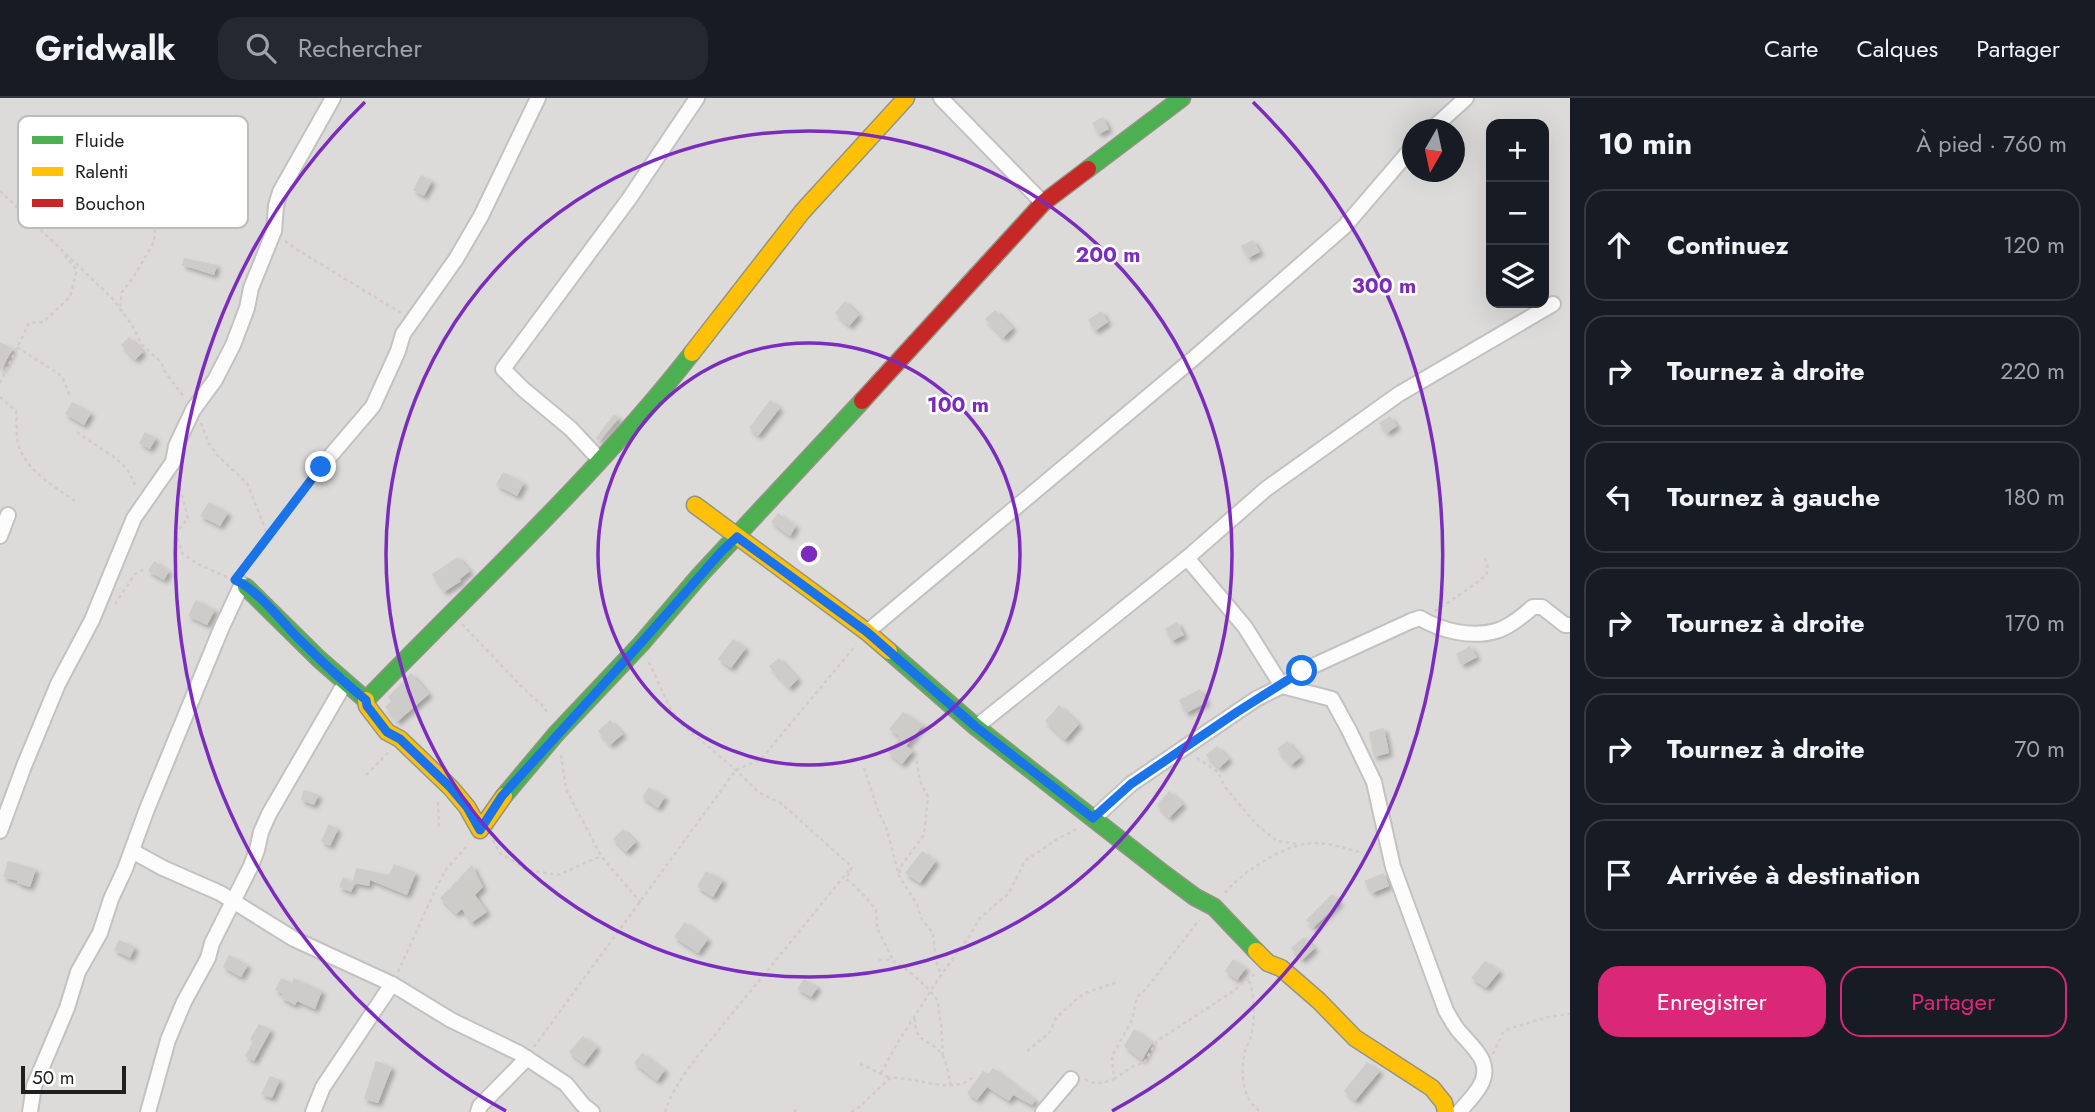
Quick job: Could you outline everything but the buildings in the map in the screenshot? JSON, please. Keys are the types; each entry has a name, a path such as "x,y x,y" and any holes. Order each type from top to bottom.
{"street":[{"path":"0,831 58,684 94,614 134,518 173,462 176,446 193,410 215,380 233,345 247,308 251,288 274,231 280,192 332,98"},
{"path":"321,467 373,406 403,334 456,259 481,216 538,98"},
{"path":"600,460 571,429 503,369 629,199 697,98"},
{"path":"366,700 600,460 685,362 802,212 906,98"},
{"path":"941,98 1043,203"},
{"path":"30,1112 34,1086 67,1008 78,972 100,933 111,899 241,584 366,700 367,706 387,732 400,739 451,788 467,807 480,830 502,796 722,551 1043,203 1182,98"},
{"path":"1443,119 1466,98"},
{"path":"867,632 1194,358 1345,226 1402,160"},
{"path":"976,727 1188,558 1266,488 1399,394 1553,304"},
{"path":"695,506 867,632 976,727 1195,897 1214,906 1268,963 1281,968 1319,1001 1355,1038 1432,1088 1444,1103 1446,1112"},
{"path":"0,536 8,515"},
{"path":"1188,558 1245,627 1282,685 1332,699 1349,730 1374,782 1394,867 1446,1011 1480,1055 1486,1073 1480,1087 1459,1112"},
{"path":"1093,818 1131,784 1246,705 1302,671 1411,621 1420,618 1436,627 1465,633 1496,631 1518,620 1533,607 1542,607 1556,619 1570,625"},
{"path":"148,1112 168,1040 251,866 269,814 345,683"},
{"path":"132,850 235,901 294,939 392,984 451,1020 519,1052 566,1084 592,1112"},
{"path":"313,1112 323,1087 392,984"},
{"path":"478,1112 480,1106 527,1058"},
{"path":"1044,1112 1070,1079"}],"path":[{"path":"0,191 18,209"},
{"path":"0,383 29,323 43,322 70,297 78,271 38,228"},
{"path":"120,309 122,292 154,242 155,228"},
{"path":"274,231 296,249 412,321"},
{"path":"60,250 113,299 132,325 142,345 161,362 205,430 209,444 247,483 268,536"},
{"path":"17,347 62,376 70,397"},
{"path":"0,397 16,411 18,442 26,462 75,501"},
{"path":"77,432 102,451 118,459 129,470 143,504"},
{"path":"173,462 188,518 176,533 182,553 196,563 241,584 268,536 321,467"},
{"path":"1420,618 1438,610 1484,579 1488,570 1485,558"},
{"path":"94,614 110,610 135,574 144,569"},
{"path":"527,1058 736,770 761,759 867,632"},
{"path":"641,643 670,708 680,723 758,792 782,804 852,867"},
{"path":"366,775 400,739"},
{"path":"1184,749 1218,772 1225,787 1257,825 1277,841 1339,846 1359,852"},
{"path":"899,876 901,866 924,835 928,797 920,781 916,758"},
{"path":"864,768 886,827 899,876 917,904 921,918 933,933 936,961 941,975"},
{"path":"881,1073 915,1014 980,918 1009,893 1025,860 1093,818"},
{"path":"392,984 447,868 480,830 492,838 500,853 527,870 558,875 601,856"},
{"path":"1114,1079 1112,1056 1132,1020 1137,997 1206,911 1214,906 1240,876 1269,858 1303,844"},
{"path":"852,867 846,879 856,886 876,909 877,928 893,960 923,983 936,997 943,1056"},
{"path":"666,1112 671,1095 718,1031 852,867"},
{"path":"878,960 893,960"},
{"path":"1070,1079 1078,1075 1092,1084 1100,1084 1144,1063 1157,1041 1248,981 1268,963"},
{"path":"1248,981 1253,992 1252,1028 1242,1066 1247,1097 1261,1112"},
{"path":"1027,1051 1050,1032 1056,1018 1078,998 1117,982"},
{"path":"915,1014 918,1033 923,1041 938,1049 943,1056 952,1086"},
{"path":"1486,1073 1507,1029 1548,1017 1570,1014"},
{"path":"860,1064 890,1078 904,1077 952,1086 972,1077"},
{"path":"851,1112 890,1078"},
{"path":"794,1112 798,1108"},
{"path":"858,1108 862,1112"}],"shaded area":[{"path":"0,98 1570,98 1570,1112 0,1112"}],"traffic: fast":[{"path":"1088,169 1182,98"},
{"path":"246,587 319,659 366,700 534,531 655,399 692,353"},
{"path":"504,796 556,734 641,644 700,575 862,401"},
{"path":"889,651 976,727 1164,874 1195,897 1214,907 1256,951"}],"traffic: slow":[{"path":"692,353 802,212 906,98"},
{"path":"695,505 889,651"},
{"path":"366,700 367,706 387,732 400,739 451,788 467,807 480,830 504,796"},
{"path":"1256,951 1268,963 1281,968 1319,1001 1355,1038 1432,1088 1444,1103 1446,1112"}],"traffic: jam":[{"path":"862,401 1043,203 1088,169"}],"route":[{"path":"321,467 235,580 246,587 366,700 367,706 387,732 400,739 451,788 467,807 480,830 502,796 557,733 737,537 867,632 976,727 1093,818 1131,784 1302,671"}]}
